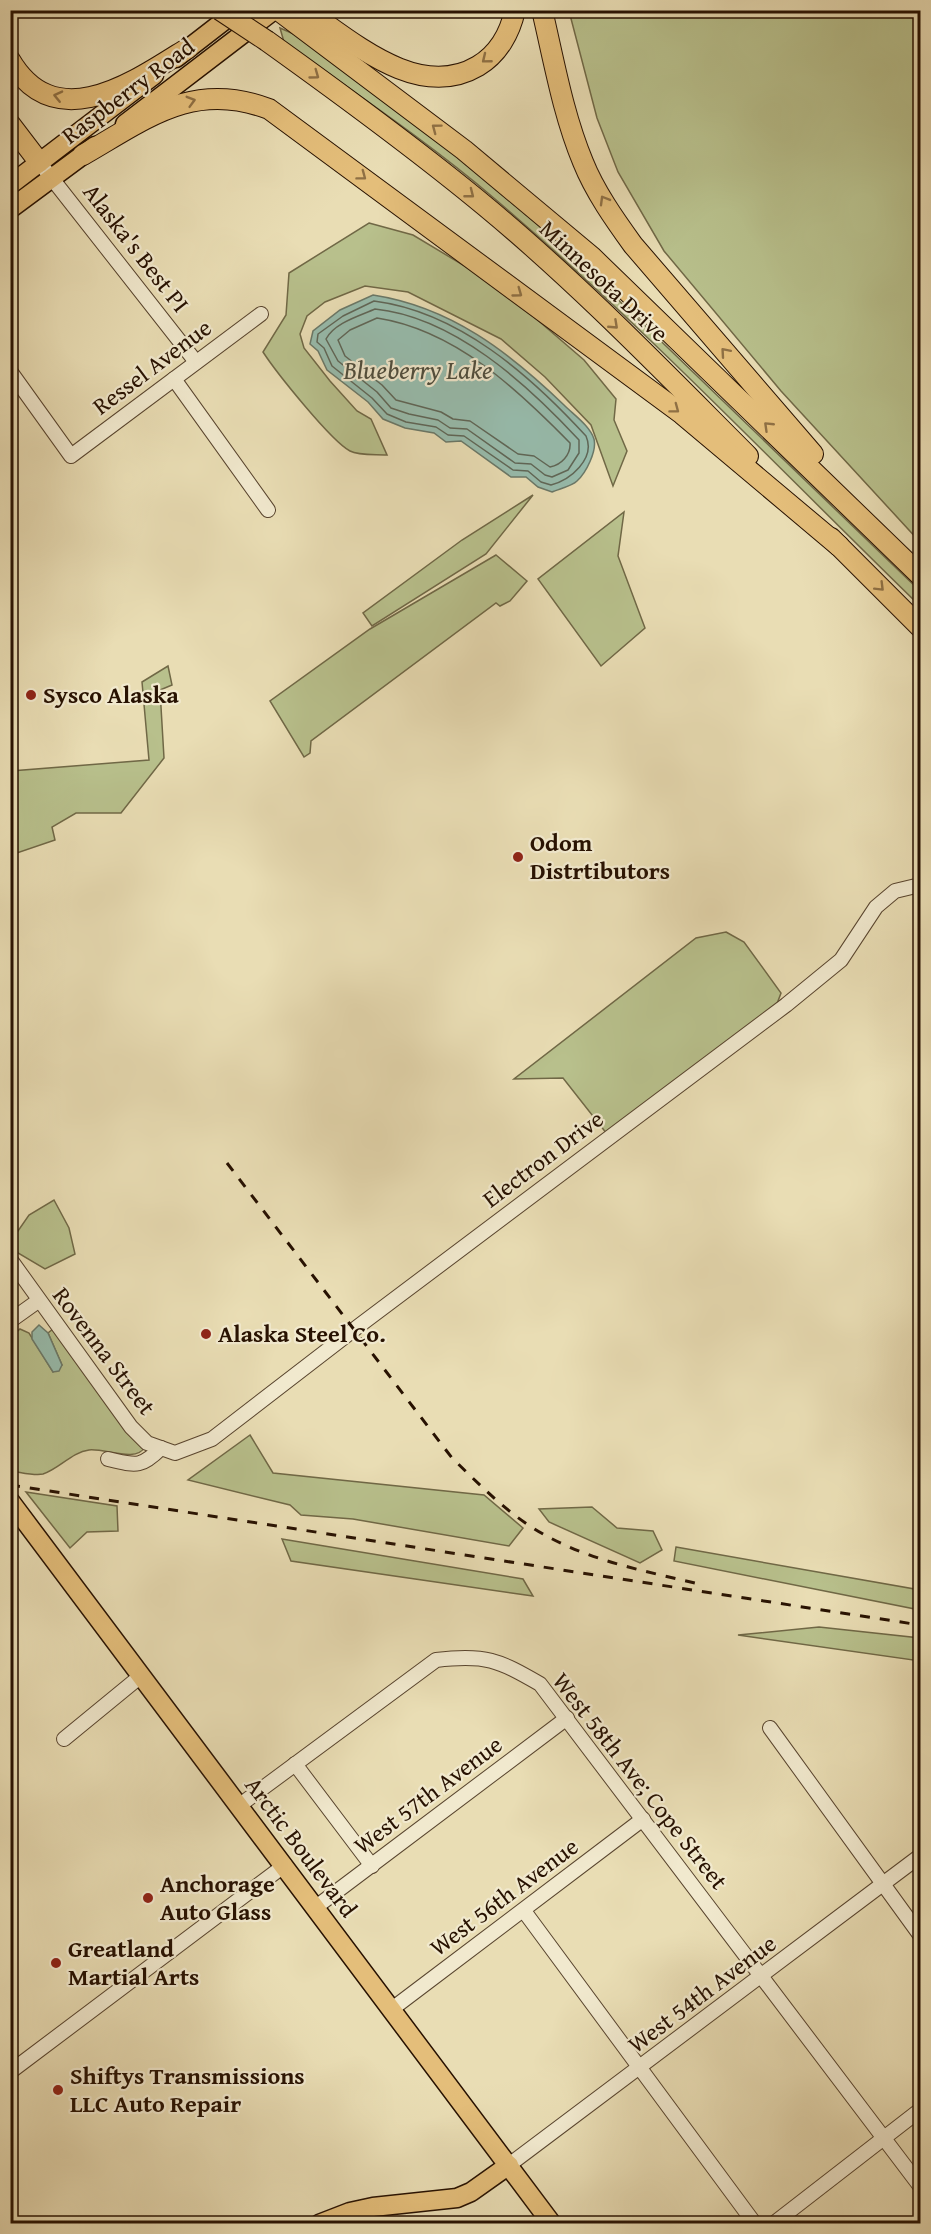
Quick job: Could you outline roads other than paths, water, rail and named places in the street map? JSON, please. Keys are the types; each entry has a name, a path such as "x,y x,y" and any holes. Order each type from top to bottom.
{"highway":[{"name":"Minnesota Drive","path":"220,10 267,41 382,125 486,207 658,366 921,627"},
{"name":"Minnesota Drive","path":"276,10 305,16 592,257 921,575"},
{"path":"305,16 384,61 413,75 428,78 459,74 483,63 507,36 515,10"},
{"path":"542,10 565,107 584,164 616,221 633,245 823,466 856,511"},
{"path":"10,60 21,75 43,91 64,98 85,99 122,88 188,48"},
{"path":"83,155 162,111 206,97 239,99 269,109 681,414 839,546"},
{"path":"10,124 39,162"}],"main road":[{"name":"Raspberry Road","path":"10,185 115,107 238,10"},
{"name":"Raspberry Road","path":"10,209 276,10"},
{"path":"39,162 57,165 83,155"},
{"name":"Arctic Boulevard","path":"10,1502 285,1864 552,2223"},
{"path":"319,2223 373,2207 457,2198 471,2192 509,2165"}],"street":[{"name":"Alaska's Best PI","path":"39,162 196,362"},
{"name":"Ressel Avenue","path":"10,371 71,456 261,314"},
{"path":"174,379 268,510"},
{"name":"Electron Drive","path":"174,1453 212,1439 369,1318 786,1005 842,960 876,907 895,891 921,885"},
{"name":"Rovenna Street","path":"10,1259 38,1301 131,1427 147,1443 174,1453"},
{"path":"10,1321 38,1301"},
{"path":"108,1459 138,1465 146,1462 161,1448"},
{"name":"West 58th Ave; Cope Street","path":"240,1805 436,1660 470,1656 500,1661 540,1684 921,2186"},
{"path":"64,1739 142,1675"},
{"name":"West 57th Avenue","path":"316,1907 567,1718"},
{"path":"770,1728 921,1935"},
{"path":"296,1764 372,1866"},
{"name":"West 56th Avenue","path":"392,2009 643,1819"},
{"name":"West 54th Avenue","path":"509,2165 921,1856"},
{"path":"10,2072 285,1864"},
{"path":"524,1911 642,2067 755,2223"},
{"path":"773,2223 921,2110"}],"water":[{"name":"Blueberry Lake","path":"373,295 401,301 453,321 500,350 543,386 585,425 594,439 592,455 577,481 552,492 538,487 526,477 511,477 461,441 446,442 434,433 405,428 383,419 368,402 327,370 318,351 310,344 313,331 340,310"},
{"path":"39,1325 48,1333 62,1365 59,1371 53,1372 32,1339 32,1332"}],"railway":[{"path":"227,1163 452,1458 511,1513 552,1539 591,1556 695,1583"},
{"path":"10,1485 920,1625"}],"place":[{"name":"Sysco Alaska","path":"31,695"},
{"name":"Odom Distrtibutors","path":"518,857"},
{"name":"Alaska Steel Co.","path":"206,1334"},
{"name":"Anchorage Auto Glass","path":"148,1898"},
{"name":"Greatland Martial Arts","path":"56,1963"},
{"name":"Shiftys Transmissions LLC Auto Repair","path":"58,2090"}]}
